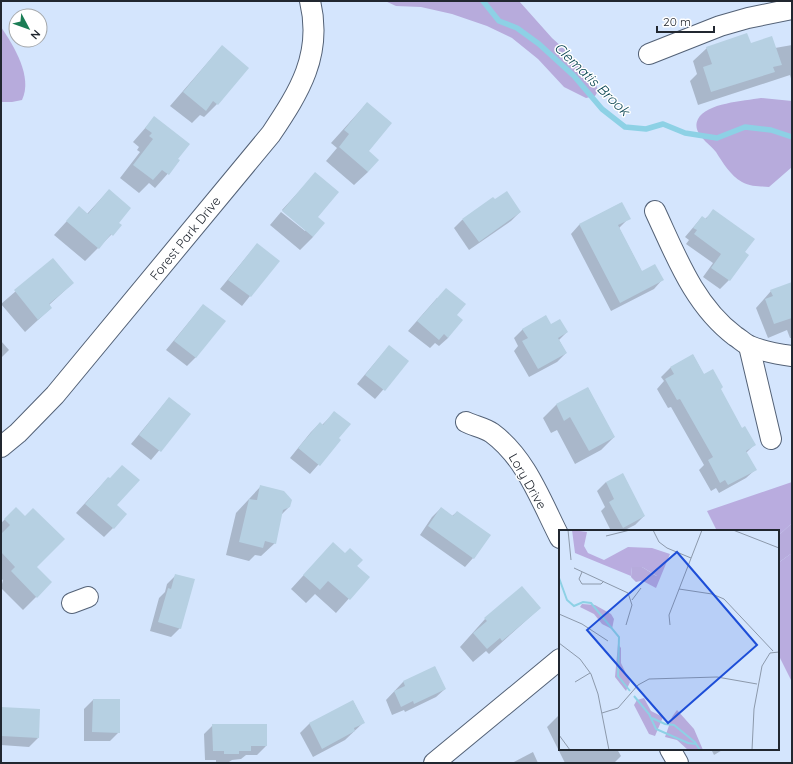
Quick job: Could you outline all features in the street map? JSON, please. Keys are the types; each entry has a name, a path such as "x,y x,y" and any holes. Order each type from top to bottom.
{"street":[{"name":"Forest Park Drive","path":"1,447 18,433 54,395 271,134 296,96 306,73 312,50 314,14 310,1"},
{"path":"649,54 720,26 748,18 792,9"},
{"path":"654,211 685,274 703,304 723,326 749,346 772,353 792,356"},
{"path":"749,346 771,439"},
{"name":"Lory Drive","path":"466,422 490,432 508,447 522,465 559,536"},
{"path":"434,763 559,660"},
{"path":"671,750 678,763"}],"shaded area":[{"path":"385,1 519,1 552,38 586,69 595,80 598,91 595,96 586,98 564,87 538,59 512,38 487,26 452,14 421,7 396,6"},
{"path":"1,27 8,38 8,48 14,48 24,72 25,91 22,100 1,102"},
{"path":"761,98 792,101 792,167 769,187 748,185 734,176 699,133 696,124 702,114 709,109 726,104"},
{"path":"792,482 792,523 779,535 779,530 716,530 707,511"},
{"path":"792,523 792,553 779,562 779,535"},
{"path":"792,553 792,682 779,656 779,562"}],"building":[{"path":"747,33 751,43 772,36 782,65 773,67 775,72 711,92 703,67 712,64 706,47"},
{"path":"222,45 249,68 218,105 213,101 206,111 183,92"},
{"path":"367,102 392,123 369,151 379,160 368,172 339,147 349,134 344,130"},
{"path":"154,116 190,144 178,159 180,160 169,175 162,170 153,180 133,165 153,139 149,136 152,133 145,128"},
{"path":"315,172 339,192 318,217 325,223 313,237 282,211"},
{"path":"109,189 131,208 119,223 122,225 113,236 111,234 99,249 66,221 79,206 88,214"},
{"path":"507,191 521,212 479,242 462,219 493,197 495,199"},
{"path":"622,202 631,219 618,225 642,271 655,264 664,280 620,303 579,224"},
{"path":"713,209 755,239 745,252 749,255 730,281 711,268 721,254 694,234 697,230 693,228 702,216 706,219"},
{"path":"257,243 280,261 251,297 228,280"},
{"path":"53,258 74,283 49,304 52,308 38,320 14,290"},
{"path":"792,282 792,318 774,324 765,299 773,296 770,290"},
{"path":"446,288 466,304 457,315 463,320 448,338 444,334 439,340 417,321"},
{"path":"203,304 226,321 196,358 174,341"},
{"path":"546,315 551,324 560,319 568,332 558,338 567,353 538,369 522,341 528,338 522,329"},
{"path":"389,345 409,361 385,391 365,375"},
{"path":"693,354 704,374 713,369 723,387 721,389 742,428 745,426 756,445 746,451 757,470 728,485 725,480 720,483 708,460 713,457 680,399 677,400 665,379 674,374 670,367"},
{"path":"588,387 615,437 589,451 570,417 564,421 556,404"},
{"path":"169,397 191,414 161,452 139,435"},
{"path":"334,411 351,424 339,438 341,440 320,466 298,448 320,422 323,425"},
{"path":"122,465 140,480 117,505 127,514 114,529 85,504 108,477 110,478"},
{"path":"623,473 645,516 623,528 609,502 614,499 606,482"},
{"path":"260,485 284,491 292,500 290,507 283,510 276,544 265,541 263,548 239,542 249,499 257,500"},
{"path":"16,507 25,516 33,508 65,539 37,567 52,582 37,598 11,571 15,567 1,552 1,534 10,525 4,519"},
{"path":"441,507 453,516 457,511 491,535 474,559 428,526"},
{"path":"333,542 345,553 350,548 363,560 357,566 370,577 350,600 328,581 320,590 303,575"},
{"path":"175,574 195,579 181,629 158,622 168,588 171,589"},
{"path":"522,586 541,608 502,641 500,638 487,649 473,633 487,621 484,618"},
{"path":"435,666 446,689 414,704 413,701 401,707 394,691 405,686 403,681"},
{"path":"93,699 120,699 120,733 92,732"},
{"path":"353,700 365,723 354,728 355,731 322,749 309,723"},
{"path":"1,707 40,709 39,738 1,736"},
{"path":"212,724 267,724 267,746 251,746 251,751 239,751 239,754 224,754 224,751 213,751"}],"waterway":[{"name":"Clematis Brook","path":"483,1 499,21 517,28 539,44 574,76 602,109 625,127 646,129 663,124 685,133 717,138 745,127 771,130 792,137"}]}
